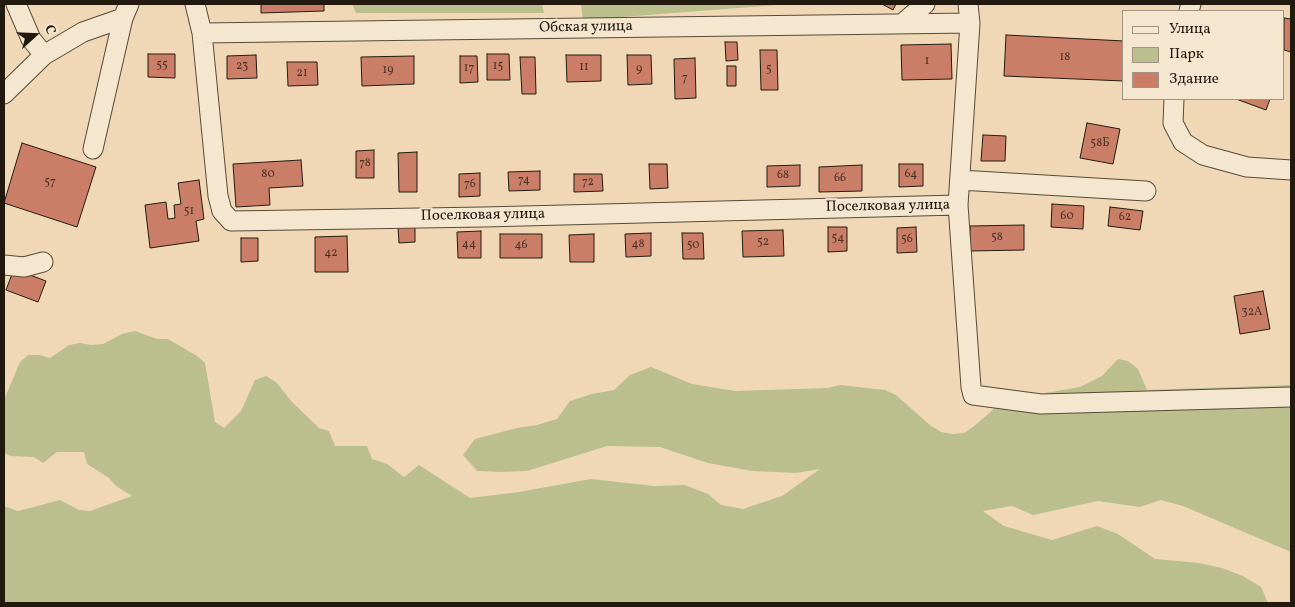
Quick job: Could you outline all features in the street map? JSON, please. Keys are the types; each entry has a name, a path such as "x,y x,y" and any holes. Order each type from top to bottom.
{"street":[{"path":"16,4 31,40 44,55"},
{"name":"Поселковая улица","path":"195,4 202,33 218,196 222,211 231,221 484,217 958,205"},
{"path":"902,24 926,4"},
{"path":"968,4 970,23 958,205 973,395 1041,404 1291,397"},
{"path":"4,94 44,55 83,32 126,11"},
{"path":"93,149 126,11"},
{"name":"Обская улица","path":"202,33 970,23"},
{"path":"1174,100 1173,124 1183,142 1203,155 1247,168 1291,170"},
{"name":"Поселковая улица","path":"960,180 1146,191"},
{"path":"4,265 24,266 43,262"}],"green space":[{"path":"352,4 542,4 544,13 356,13"},
{"path":"581,4 790,4 583,20"},
{"path":"135,331 157,339 168,339 197,356 205,363 215,422 224,428 241,411 255,380 266,376 276,382 292,402 319,428 329,431 335,446 367,446 372,459 387,464 404,477 419,465 470,498 519,492 591,479 654,486 685,485 708,494 721,505 743,509 782,496 820,469 796,473 752,471 708,463 660,447 607,446 527,471 477,471 463,455 475,439 557,419 570,401 614,390 630,375 651,367 692,384 735,391 828,388 840,385 885,390 896,395 931,426 941,432 952,434 964,433 1002,402 1025,404 1045,393 1080,387 1102,376 1118,359 1128,361 1138,369 1147,390 1291,385 1291,552 1183,506 1161,500 1140,507 1098,501 1033,515 1012,506 983,511 1004,526 1052,540 1097,526 1118,534 1155,559 1199,563 1222,568 1243,576 1261,587 1268,603 4,603 4,506 18,511 60,500 79,510 90,511 132,496 87,464 84,452 57,452 43,463 34,457 11,456 4,453 4,400 20,362 28,355 40,355 50,358 69,345 80,343 91,345 103,344 122,334"}],"building":[{"path":"261,4 324,4 324,11 261,13"},
{"path":"882,4 896,4 893,10"},
{"path":"1285,18 1291,19 1291,52 1285,50"},
{"path":"1006,35 1122,41 1122,81 1004,76"},
{"path":"725,42 737,42 738,60 726,61"},
{"path":"951,44 952,79 902,80 901,45"},
{"path":"760,50 777,50 778,90 761,90"},
{"path":"148,54 175,54 175,78 148,77"},
{"path":"487,54 509,54 510,80 487,80"},
{"path":"256,55 257,78 227,79 227,56"},
{"path":"566,55 601,55 601,81 567,82"},
{"path":"627,55 651,55 652,84 628,85"},
{"path":"414,56 414,84 362,86 361,57"},
{"path":"460,56 477,56 478,82 460,83"},
{"path":"520,57 535,57 536,94 522,94"},
{"path":"695,58 696,98 675,99 674,59"},
{"path":"287,62 317,62 318,85 288,86"},
{"path":"727,66 736,66 736,86 727,86"},
{"path":"1239,100 1270,100 1266,110"},
{"path":"1087,123 1120,129 1113,164 1080,158"},
{"path":"983,135 1006,136 1005,161 981,161"},
{"path":"22,143 96,167 77,227 4,203"},
{"path":"374,150 374,178 356,178 356,151"},
{"path":"417,152 417,192 399,192 398,153"},
{"path":"301,160 303,186 269,188 270,205 236,207 233,164"},
{"path":"649,164 667,164 668,188 650,189"},
{"path":"899,164 923,164 923,186 899,187"},
{"path":"800,165 800,186 767,187 767,166"},
{"path":"862,165 862,191 819,192 819,167"},
{"path":"540,171 540,190 509,191 508,172"},
{"path":"480,173 480,196 459,197 459,174"},
{"path":"574,174 602,174 603,191 574,192"},
{"path":"199,180 204,219 196,221 199,241 150,248 145,205 166,202 168,219 175,218 174,205 181,204 178,183"},
{"path":"1052,204 1084,206 1083,229 1051,227"},
{"path":"1110,207 1143,211 1140,230 1108,226"},
{"path":"1024,225 1024,250 970,251 970,226"},
{"path":"398,227 415,227 415,242 399,243"},
{"path":"828,227 847,227 847,251 828,252"},
{"path":"916,227 917,252 897,253 897,228"},
{"path":"783,230 784,256 743,257 742,231"},
{"path":"481,231 481,258 458,258 457,232"},
{"path":"651,233 651,256 626,257 625,234"},
{"path":"682,233 703,233 704,259 683,259"},
{"path":"500,234 542,234 542,258 500,258"},
{"path":"594,234 594,262 570,262 569,235"},
{"path":"347,236 348,272 315,272 315,237"},
{"path":"241,238 258,238 258,261 241,262"},
{"path":"14,269 46,281 38,302 6,290"},
{"path":"1263,291 1270,329 1240,334 1234,296"}]}
